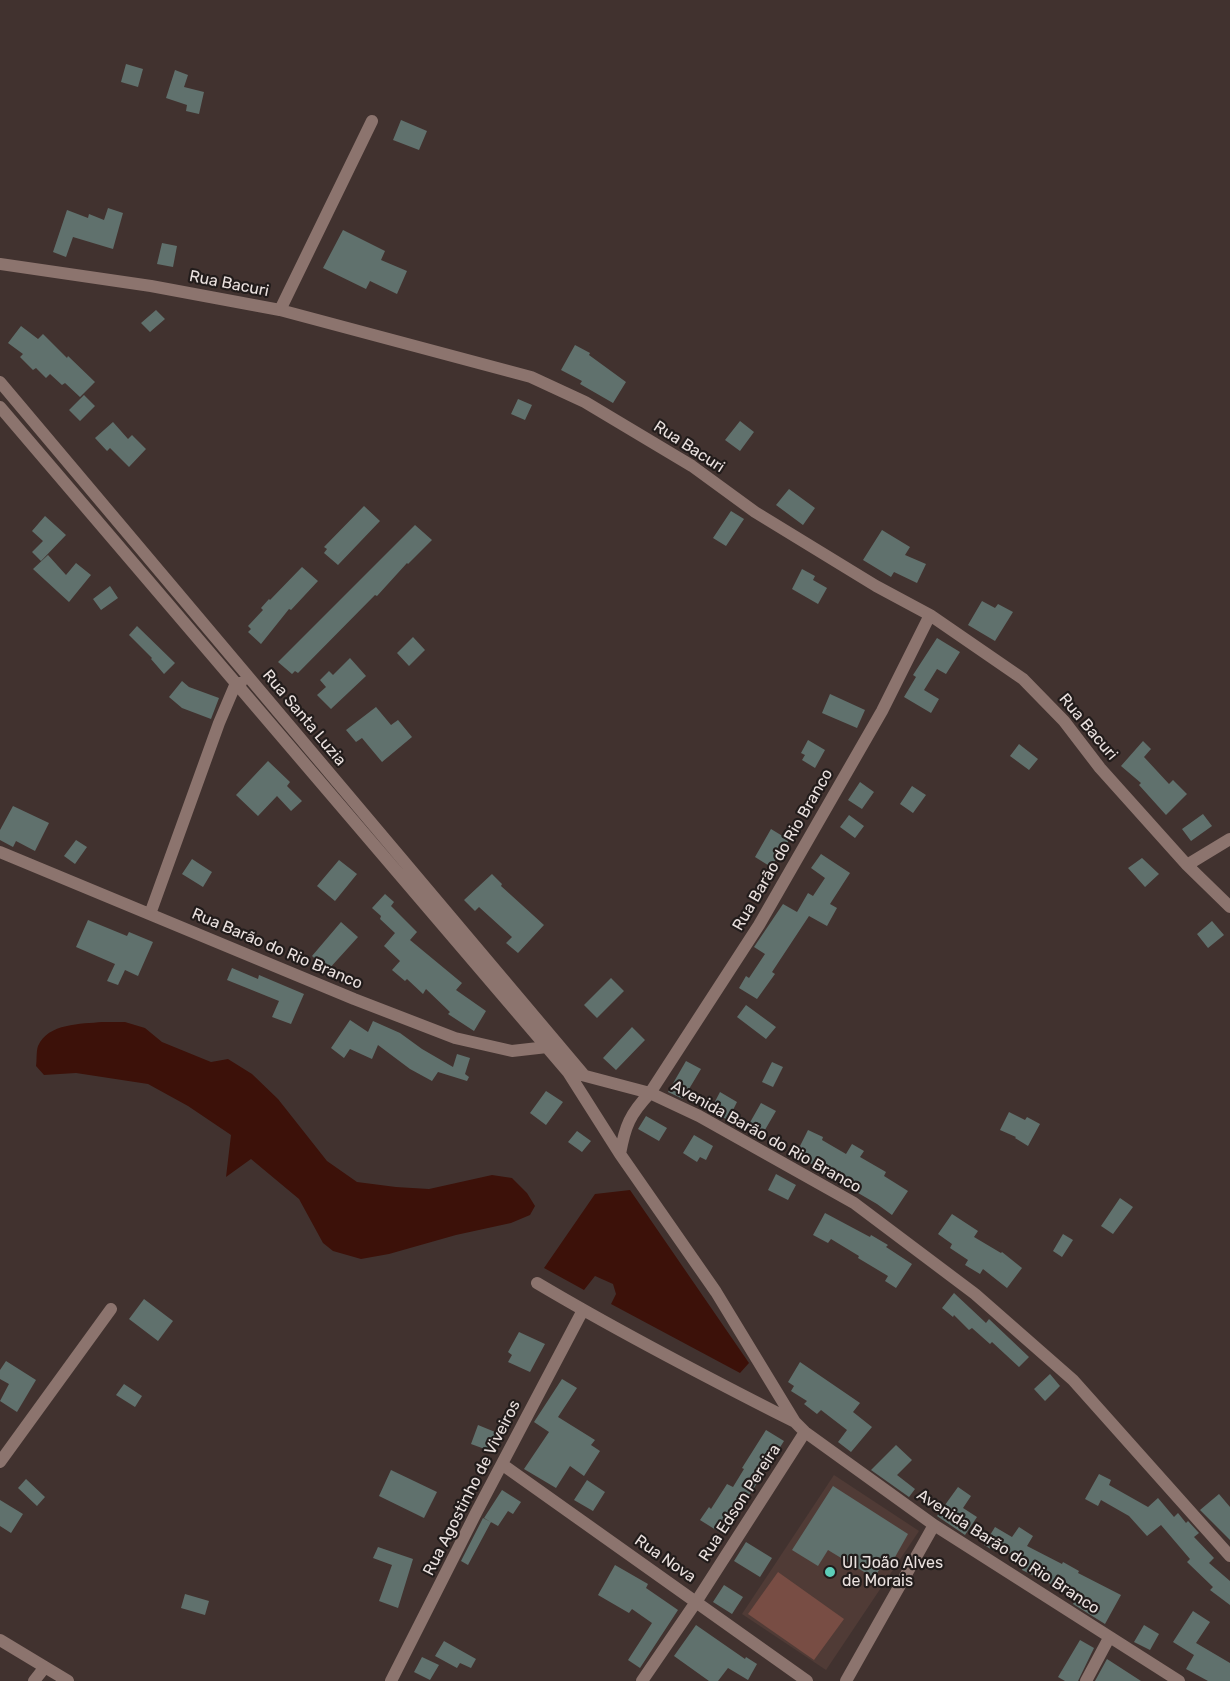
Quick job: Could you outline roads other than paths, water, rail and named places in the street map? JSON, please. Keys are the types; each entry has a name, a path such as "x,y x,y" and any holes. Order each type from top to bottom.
{"street":[{"path":"280,310 372,121"},
{"name":"Rua Bacuri","path":"0,264 151,286 280,310 531,376 558,388 692,466 755,512 876,586 930,615 1023,679 1064,721 1100,768 1187,865 1230,907"},
{"name":"Rua Santa Luzia","path":"0,382 584,1076"},
{"name":"Rua Santa Luzia","path":"0,407 568,1072"},
{"name":"Rua Barão do Rio Branco","path":"650,1093 759,925 882,711 930,615"},
{"path":"150,914 219,723 236,683 252,682"},
{"path":"1187,865 1230,839"},
{"name":"Rua Barão do Rio Branco","path":"0,852 354,999 455,1038 512,1051 547,1047"},
{"path":"568,1072 584,1076"},
{"name":"Avenida Barão do Rio Branco","path":"568,1072 620,1154 716,1292 795,1422 805,1432 934,1525 1179,1681"},
{"name":"Avenida Barão do Rio Branco","path":"584,1076 650,1093 699,1116 854,1203 975,1294 1073,1380 1230,1556"},
{"name":"Avenida Barão do Rio Branco","path":"620,1154 624,1129 631,1114 650,1093"},
{"name":"Avenida Barão do Rio Branco","path":"537,1283 583,1310 795,1422"},
{"path":"0,1462 111,1309"},
{"name":"Rua Agostinho de Viveiros","path":"391,1681 583,1310"},
{"name":"Rua Edson Pereira","path":"642,1681 696,1602 805,1432"},
{"name":"Rua Nova","path":"503,1465 807,1681"},
{"path":"846,1681 934,1525"},
{"path":"1086,1681 1109,1638"},
{"path":"0,1640 68,1681"},
{"path":"34,1681 45,1667"}],"place":[{"name":"UI João Alves de Morais","path":"830,1572"}]}
